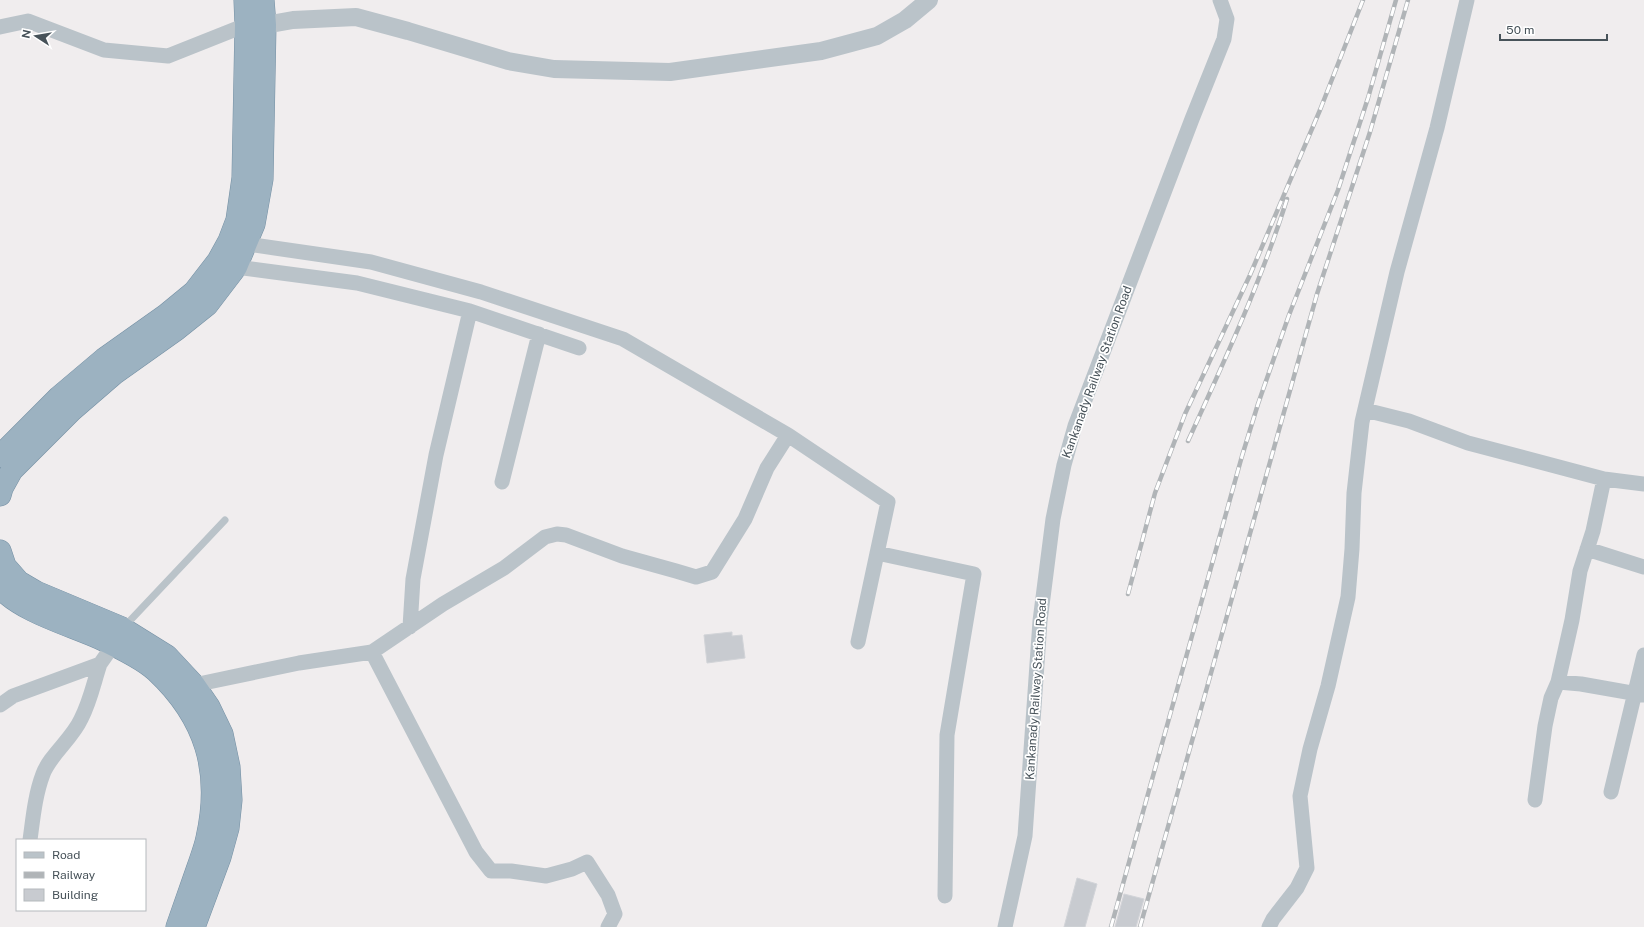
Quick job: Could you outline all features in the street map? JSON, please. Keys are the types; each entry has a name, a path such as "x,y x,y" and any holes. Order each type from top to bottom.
{"highway":[{"path":"2,452 65,404 115,373 177,330 207,305 236,267 247,244 254,224 262,179 256,25 245,0"},
{"path":"0,495 2,488 12,470 65,404 104,359 166,315 194,292 218,261 229,242 237,220 244,178 256,25 263,0"},
{"path":"0,551 6,566 19,582 118,636 155,670 180,697 193,716 205,741 211,769 213,800 207,839 177,927"},
{"path":"0,587 8,596 28,608 118,636 167,656 194,685 208,707 222,734 229,766 231,800 228,828 220,857 194,927"}],"street":[{"path":"0,27 28,21 104,50 168,56 256,25 293,20 356,17 508,61 554,69 670,72 821,50 877,36 905,20 929,0"},
{"name":"Kankanady Railway Station Road","path":"1005,927 1025,836 1040,620 1053,519 1064,465 1078,418 1224,39 1227,19 1220,0"},
{"path":"1269,927 1273,919 1297,888 1307,868 1300,796 1310,749 1328,686 1348,597 1352,549 1354,493 1362,422 1397,272 1437,128 1467,0"},
{"path":"247,244 371,262 481,292 624,339 788,435 888,502 858,642"},
{"path":"236,267 357,283 470,311 579,348"},
{"path":"410,627 413,579 436,455 470,311"},
{"path":"502,482 539,334"},
{"path":"1365,410 1409,421 1468,443 1604,479 1644,484"},
{"path":"194,685 299,663 372,652 443,604 504,568 545,537 557,534 566,535 622,556 676,572 696,576 712,572 745,519 768,468 788,435"},
{"path":"1535,800 1545,726 1551,698 1558,682 1572,620 1580,571 1593,531 1604,479"},
{"path":"1587,548 1644,567"},
{"path":"877,553 974,574 947,735 945,896"},
{"path":"30,839 36,799 43,774 48,763 82,719 100,664 118,636"},
{"path":"372,652 476,852 491,871 546,876 572,869 587,862 608,895 615,914 608,927"},
{"path":"1611,792 1640,695 1644,655"},
{"path":"0,705 13,696 100,664"},
{"path":"1558,682 1581,684 1640,695"}],"lane":[{"path":"118,636 225,520"}],"building":[{"path":"732,632 732,636 742,635 745,658 707,663 704,635"},
{"path":"1077,878 1097,884 1085,927 1064,927"},
{"path":"1124,894 1144,899 1136,927 1115,927"}],"railway":[{"path":"1128,594 1155,493 1185,414 1250,275 1320,110 1363,0"},
{"path":"1111,927 1242,456 1258,404 1289,315 1338,190 1368,98 1396,0"},
{"path":"1140,927 1317,294 1370,132 1408,0"},
{"path":"1188,441 1254,291 1287,199"}]}
